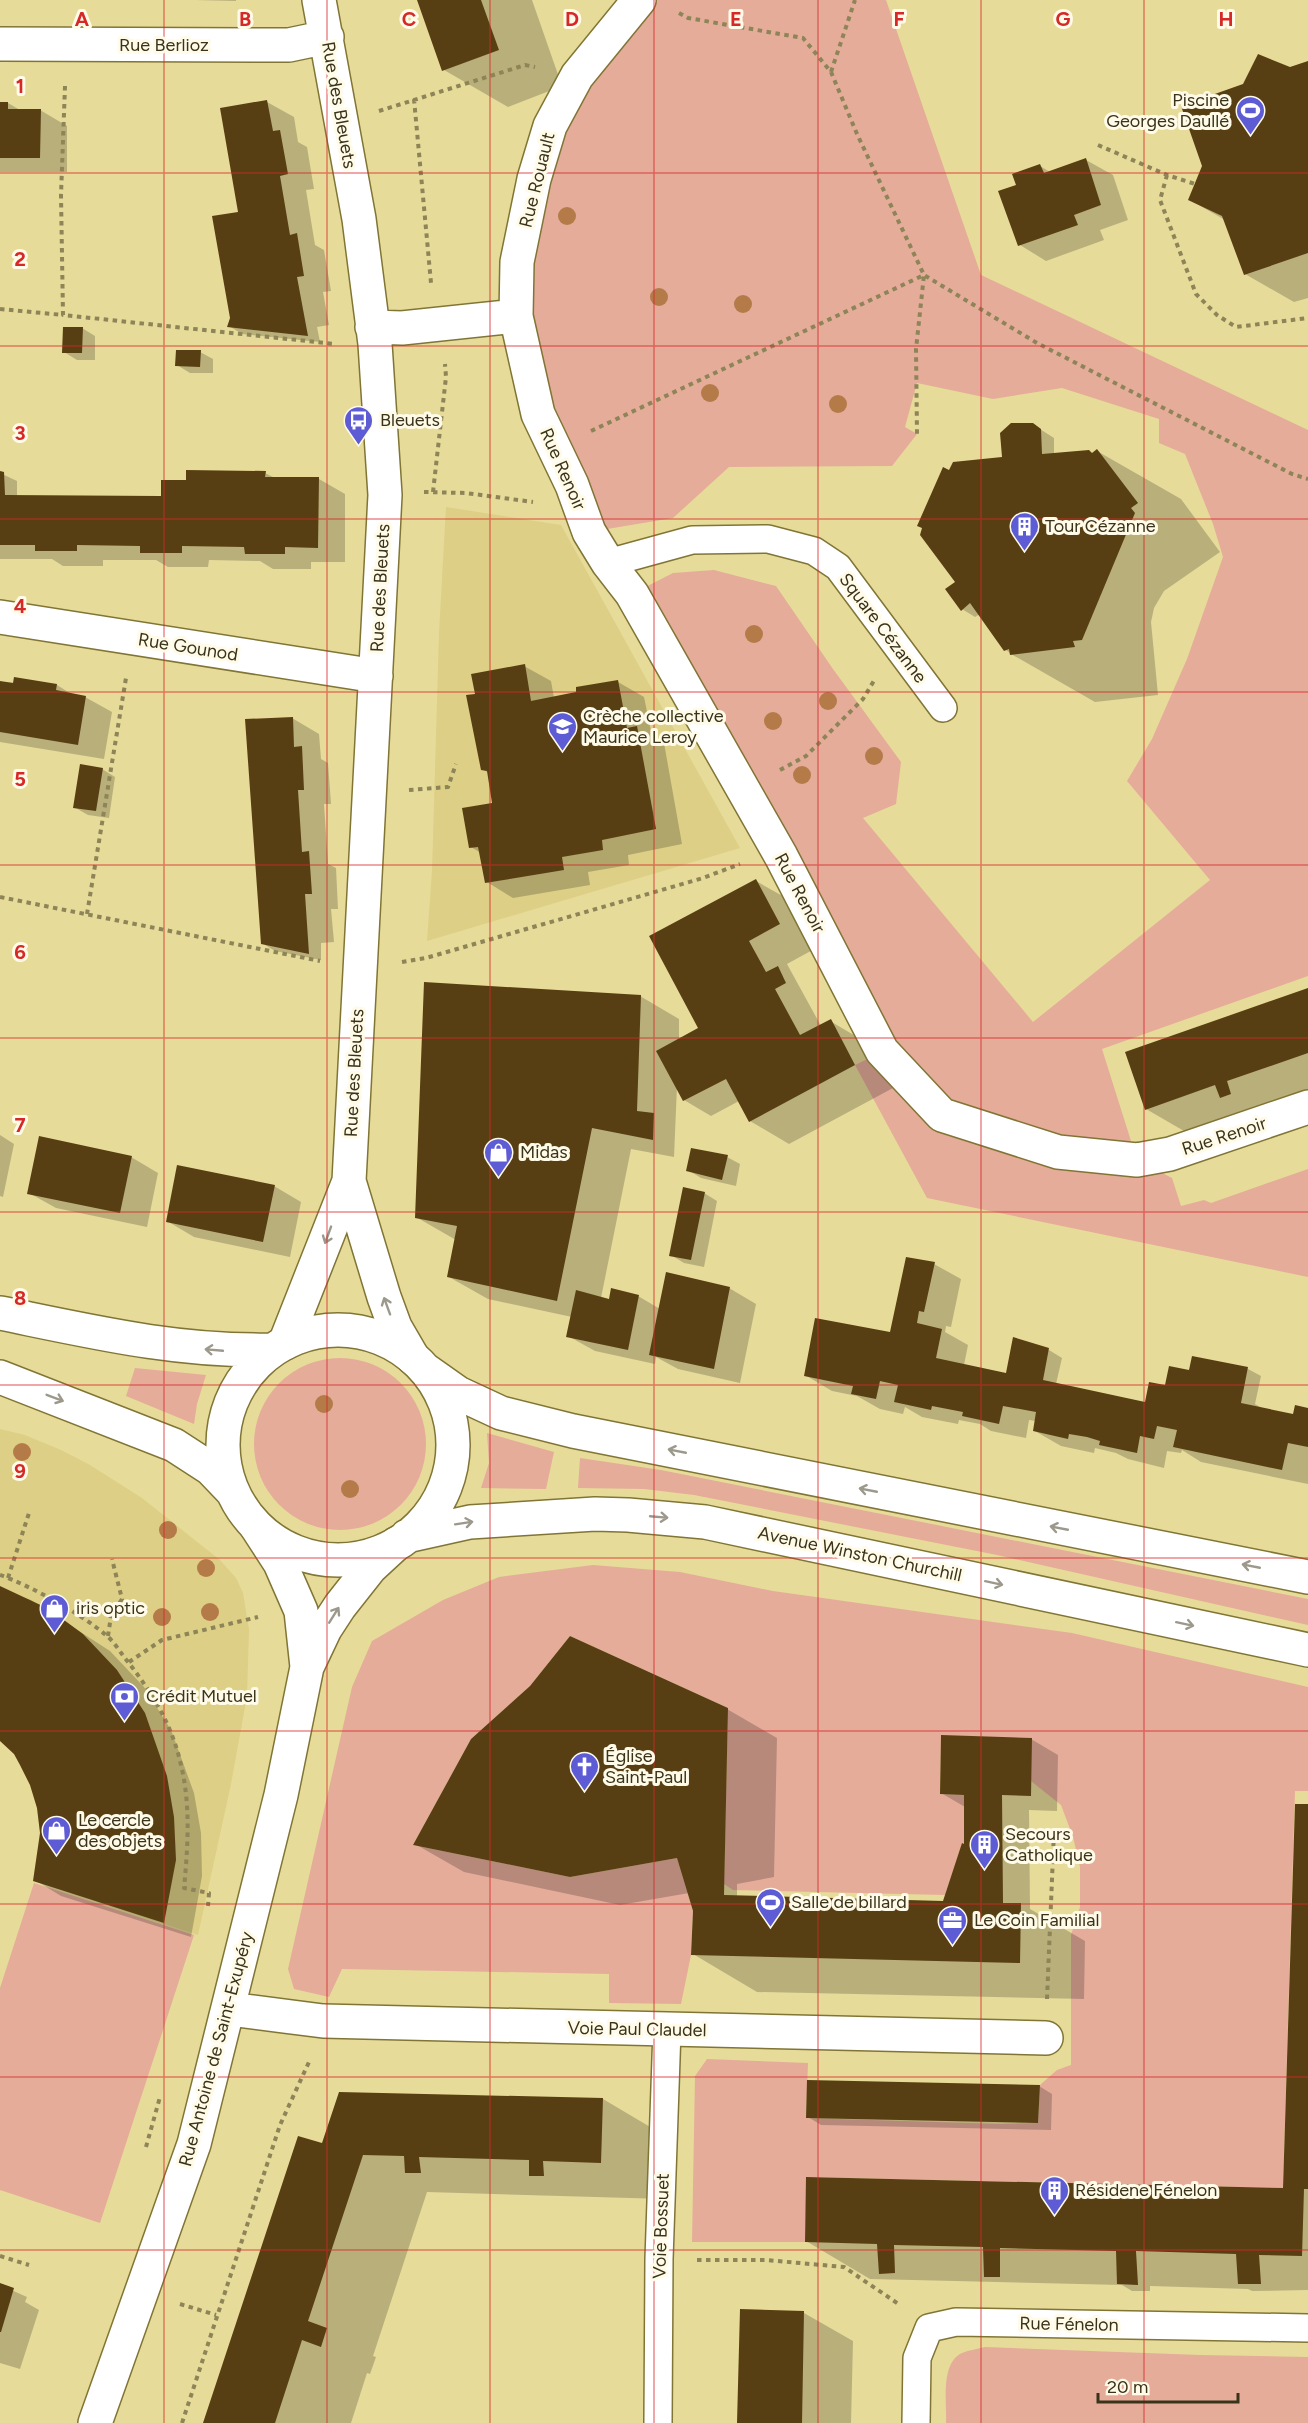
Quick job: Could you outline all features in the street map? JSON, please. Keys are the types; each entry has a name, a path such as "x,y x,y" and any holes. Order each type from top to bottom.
{"street":[{"name":"Rue des Bleuets","path":"307,1667 325,1629 370,1568 427,1518 447,1481 452,1452 451,1422 446,1407 441,1394 418,1364 395,1327 349,1181 386,495 374,336 359,219 319,0"},
{"name":"Rue Rouault","path":"516,316 518,262 534,178 550,126 577,76 623,6"},
{"name":"Rue Berlioz","path":"0,44 289,45 327,37"},
{"path":"374,336 402,328 516,316"},
{"name":"Rue Renoir","path":"516,316 538,414 572,485 589,532 608,563 632,594 777,849 882,1052 942,1115 1058,1152 1137,1160 1170,1154 1308,1107"},
{"name":"Rue Gounod","path":"0,617 376,676"},
{"name":"Rue des Bleuets","path":"279,1347 349,1181"},
{"path":"0,1313 165,1345 226,1352 279,1347"},
{"path":"233,1492 223,1452 223,1438 229,1411 241,1383 250,1371 279,1347 299,1337 329,1330 359,1332 388,1341 458,1393 501,1413 573,1431 1308,1577"},
{"path":"0,1377 174,1445 211,1469 233,1492 280,1563 301,1611 307,1667"},
{"name":"Avenue Winston Churchill","path":"401,1540 470,1522 594,1514 705,1522 1308,1650"},
{"path":"256,1526 290,1549 330,1559 371,1555 401,1540"},
{"name":"Rue Antoine de Saint-Exupéry","path":"95,2423 194,2144 280,1796 307,1667"},
{"name":"Voie Paul Claudel","path":"229,2009 323,2021 1046,2038"}],"lane":[{"name":"Square Cézanne","path":"608,563 692,540 768,539 814,551 838,567 943,708"},
{"name":"Voie Bossuet","path":"658,2423 659,2259 667,2030"},
{"name":"Rue Fénelon","path":"928,2328 956,2322 1308,2328"},
{"path":"915,2423 917,2358 928,2328"}],"path":[{"path":"831,72 855,0"},
{"path":"671,10 688,18 803,38 831,72 856,134 924,275 916,349 917,434"},
{"path":"63,315 61,195 66,44"},
{"path":"343,124 414,99 525,65 577,76"},
{"path":"1098,145 1167,175 1195,184"},
{"path":"1167,175 1161,200 1196,294 1217,315 1236,327 1308,318"},
{"path":"924,275 1037,344 1292,474 1308,479"},
{"path":"386,495 414,492 466,493 543,503 572,485 590,468 585,433 924,275"},
{"path":"0,309 339,344 374,336"},
{"path":"87,914 133,638"},
{"path":"787,766 806,756 863,699 897,647"},
{"path":"370,787 407,790 448,787 456,764"},
{"path":"0,897 308,959 360,967 426,958 448,952 703,878 777,849"},
{"path":"8,1578 29,1514"},
{"path":"108,1636 111,1617 122,1599 112,1559"},
{"path":"0,1575 29,1587 108,1636 158,1704 180,1760 186,1794 188,1846 184,1888 209,1893 207,1913"},
{"path":"129,1662 162,1640 266,1615"},
{"path":"1046,2038 1054,1831"},
{"path":"182,2423 280,2125 314,2050 323,2021"},
{"path":"144,2155 163,2088"},
{"path":"0,2256 29,2265"},
{"path":"659,2259 766,2260 844,2267 896,2302 928,2328"}],"shaded area":[{"path":"639,0 886,0 981,275 1308,430 1308,976 1102,1049 1137,1160 1172,1178 1181,1206 1204,1200 1211,1203 1308,1169 1308,1277 927,1198 855,1065 882,1052 632,594 673,573 714,570 776,586 901,762 896,804 863,818 1033,1022 1210,880 1127,781 1152,739 1187,659 1223,557 1213,524 1185,454 1159,443 1159,419 1062,388 993,399 917,383 905,427 917,434 892,466 729,467 673,518 589,532 516,316 534,179"},
{"name":"Crèche collective Maurice Leroy","path":"446,507 561,525 740,848 427,941 432,871 439,633"},
{"path":"340,1358 373,1365 401,1383 419,1411 426,1444 419,1477 401,1505 373,1523 340,1530 307,1523 279,1505 261,1477 254,1444 261,1411 279,1383 307,1365"},
{"path":"135,1368 206,1375 197,1404 194,1424 126,1396"},
{"path":"0,1429 25,1435 61,1450 90,1465 142,1498 220,1560 236,1578 243,1593 249,1630 247,1696 231,1784 198,1935 33,1881 40,1833 37,1808 30,1785 14,1754 0,1741"},
{"path":"487,1433 554,1452 546,1489 481,1488 489,1463"},
{"path":"580,1458 661,1470 1308,1599 1308,1625 997,1555 694,1495 644,1489 578,1488"},
{"path":"593,1565 680,1572 773,1591 1072,1633 1308,1687 1308,1791 1295,1791 1283,2188 807,2177 805,2242 692,2242 695,2076 707,2059 808,2063 806,2118 1038,2123 1040,2085 1057,2070 1071,2065 1071,1935 1080,1907 1080,1867 1073,1837 1061,1805 1031,1781 1031,1738 941,1736 940,1794 964,1795 964,1844 962,1844 945,1895 733,1890 724,1884 728,1708 570,1636 530,1686 471,1739 413,1845 570,1877 677,1858 693,1911 691,1955 681,2004 609,2003 609,1974 342,1969 329,1997 294,1989 288,1969 352,1687 372,1641 443,1600 499,1577"},
{"path":"34,1883 194,1935 100,2223 0,2190 0,1988"},
{"path":"985,2347 1308,2357 1308,2423 946,2423 946,2384 950,2365 962,2353"}],"building":[{"path":"417,0 481,0 499,50 442,71"},
{"name":"Piscine Georges Daullé","path":"1258,54 1290,67 1308,61 1308,253 1244,275 1222,216 1188,200 1202,166 1181,106 1243,84"},
{"path":"267,100 273,131 280,130 288,174 280,176 290,235 297,233 304,276 297,277 308,336 227,327 230,318 212,216 238,212 220,108"},
{"path":"0,102 8,102 8,109 41,109 40,158 0,158"},
{"path":"1086,158 1101,205 1074,215 1078,225 1018,246 998,191 1016,185 1012,174 1040,164 1044,173"},
{"path":"63,327 83,327 82,353 62,353"},
{"path":"176,350 201,350 200,367 175,366"},
{"name":"Tour Cézanne","path":"1011,423 1033,423 1041,429 1042,454 1089,450 1092,453 1097,449 1138,503 1131,508 1135,513 1082,640 1073,641 1075,647 1010,655 1009,649 1004,651 970,603 961,611 945,589 955,582 920,535 922,528 917,526 943,467 949,470 953,462 1002,457 1000,433"},
{"path":"186,470 266,471 265,477 319,477 318,548 285,547 285,554 245,554 244,547 182,546 182,553 140,553 140,546 77,545 77,551 35,551 35,545 0,545 0,471 4,472 5,495 161,496 161,480 186,480"},
{"path":"525,664 531,701 576,692 576,687 618,680 627,728 637,726 656,829 602,840 603,850 562,857 564,870 485,883 478,847 469,848 462,808 492,803 487,771 481,770 466,695 475,694 471,674"},
{"path":"14,677 57,684 56,690 86,696 78,745 0,732 0,681 13,683"},
{"path":"293,717 294,747 302,746 304,790 298,790 302,852 309,851 312,894 305,894 309,954 261,944 245,719"},
{"path":"80,764 103,768 96,811 73,808"},
{"path":"756,879 780,924 749,941 766,972 778,966 786,983 775,989 800,1035 831,1019 855,1065 749,1122 726,1079 683,1101 656,1051 698,1028 649,936"},
{"name":"Midas","path":"424,982 641,995 637,1111 654,1113 653,1140 592,1128 557,1301 447,1277 457,1226 415,1218"},
{"path":"1308,988 1308,1053 1227,1081 1231,1094 1220,1098 1215,1085 1145,1110 1125,1052"},
{"path":"39,1136 132,1156 120,1213 27,1194"},
{"path":"691,1148 728,1155 722,1180 686,1171"},
{"path":"177,1165 275,1185 263,1242 166,1222"},
{"path":"683,1187 705,1192 691,1260 669,1256"},
{"path":"906,1257 935,1262 924,1312 919,1311 917,1323 942,1329 936,1358 1006,1373 1013,1337 1049,1348 1043,1380 1145,1402 1149,1382 1165,1385 1169,1366 1189,1370 1192,1356 1248,1367 1241,1403 1293,1414 1295,1405 1308,1408 1308,1447 1288,1443 1282,1470 1173,1447 1177,1430 1157,1426 1154,1439 1140,1436 1137,1453 1099,1445 1100,1441 1087,1437 1069,1434 1068,1439 1033,1431 1036,1412 1003,1406 999,1424 962,1416 963,1412 932,1406 931,1410 894,1402 898,1385 880,1381 876,1399 851,1394 853,1386 804,1376 815,1318 890,1332"},
{"path":"666,1272 730,1287 714,1369 649,1355"},
{"path":"611,1288 639,1295 628,1350 566,1337 576,1290 609,1299"},
{"path":"0,1586 49,1609 83,1634 117,1670 145,1713 167,1776 174,1817 176,1860 164,1923 33,1881 40,1833 37,1808 30,1785 14,1754 0,1741"},
{"name":"Église Saint-Paul","path":"570,1636 728,1708 724,1895 943,1901 962,1843 964,1844 964,1795 940,1794 941,1735 1032,1738 1031,1796 1002,1795 1003,1903 1021,1903 1020,1963 691,1955 693,1911 677,1858 570,1877 413,1845 471,1739 530,1686"},
{"name":"Résidene Fénelon","path":"1295,1804 1308,1804 1308,2189 1304,2189 1302,2256 1259,2255 1261,2284 1238,2284 1236,2254 1136,2251 1138,2285 1117,2284 1116,2251 1000,2248 1000,2277 984,2277 983,2247 894,2245 895,2273 879,2274 877,2244 805,2242 806,2177 1283,2188"},
{"path":"807,2080 1040,2085 1038,2123 806,2118"},
{"path":"339,2092 603,2098 601,2163 543,2161 544,2176 529,2176 529,2160 419,2157 421,2173 405,2173 404,2156 363,2155 308,2321 327,2328 321,2347 302,2340 275,2423 203,2423 298,2136 322,2143"},
{"path":"0,2283 14,2288 1,2332 0,2332"},
{"path":"740,2309 804,2311 802,2423 737,2423"}],"place":[{"name":"Piscine Georges Daullé","path":"1250,136"},
{"name":"Bleuets","path":"359,446"},
{"name":"Tour Cézanne","path":"1024,552"},
{"name":"Crèche collective Maurice Leroy","path":"562,752"},
{"name":"Midas","path":"499,1178"},
{"name":"iris optic","path":"55,1634"},
{"name":"Crédit Mutuel","path":"125,1722"},
{"name":"Église Saint-Paul","path":"584,1792"},
{"name":"Le cercle des objets","path":"57,1856"},
{"name":"Secours Catholique","path":"984,1870"},
{"name":"Salle de billard","path":"770,1928"},
{"name":"Le Coin Familial","path":"953,1946"},
{"name":"Résidene Fénelon","path":"1054,2216"}]}
